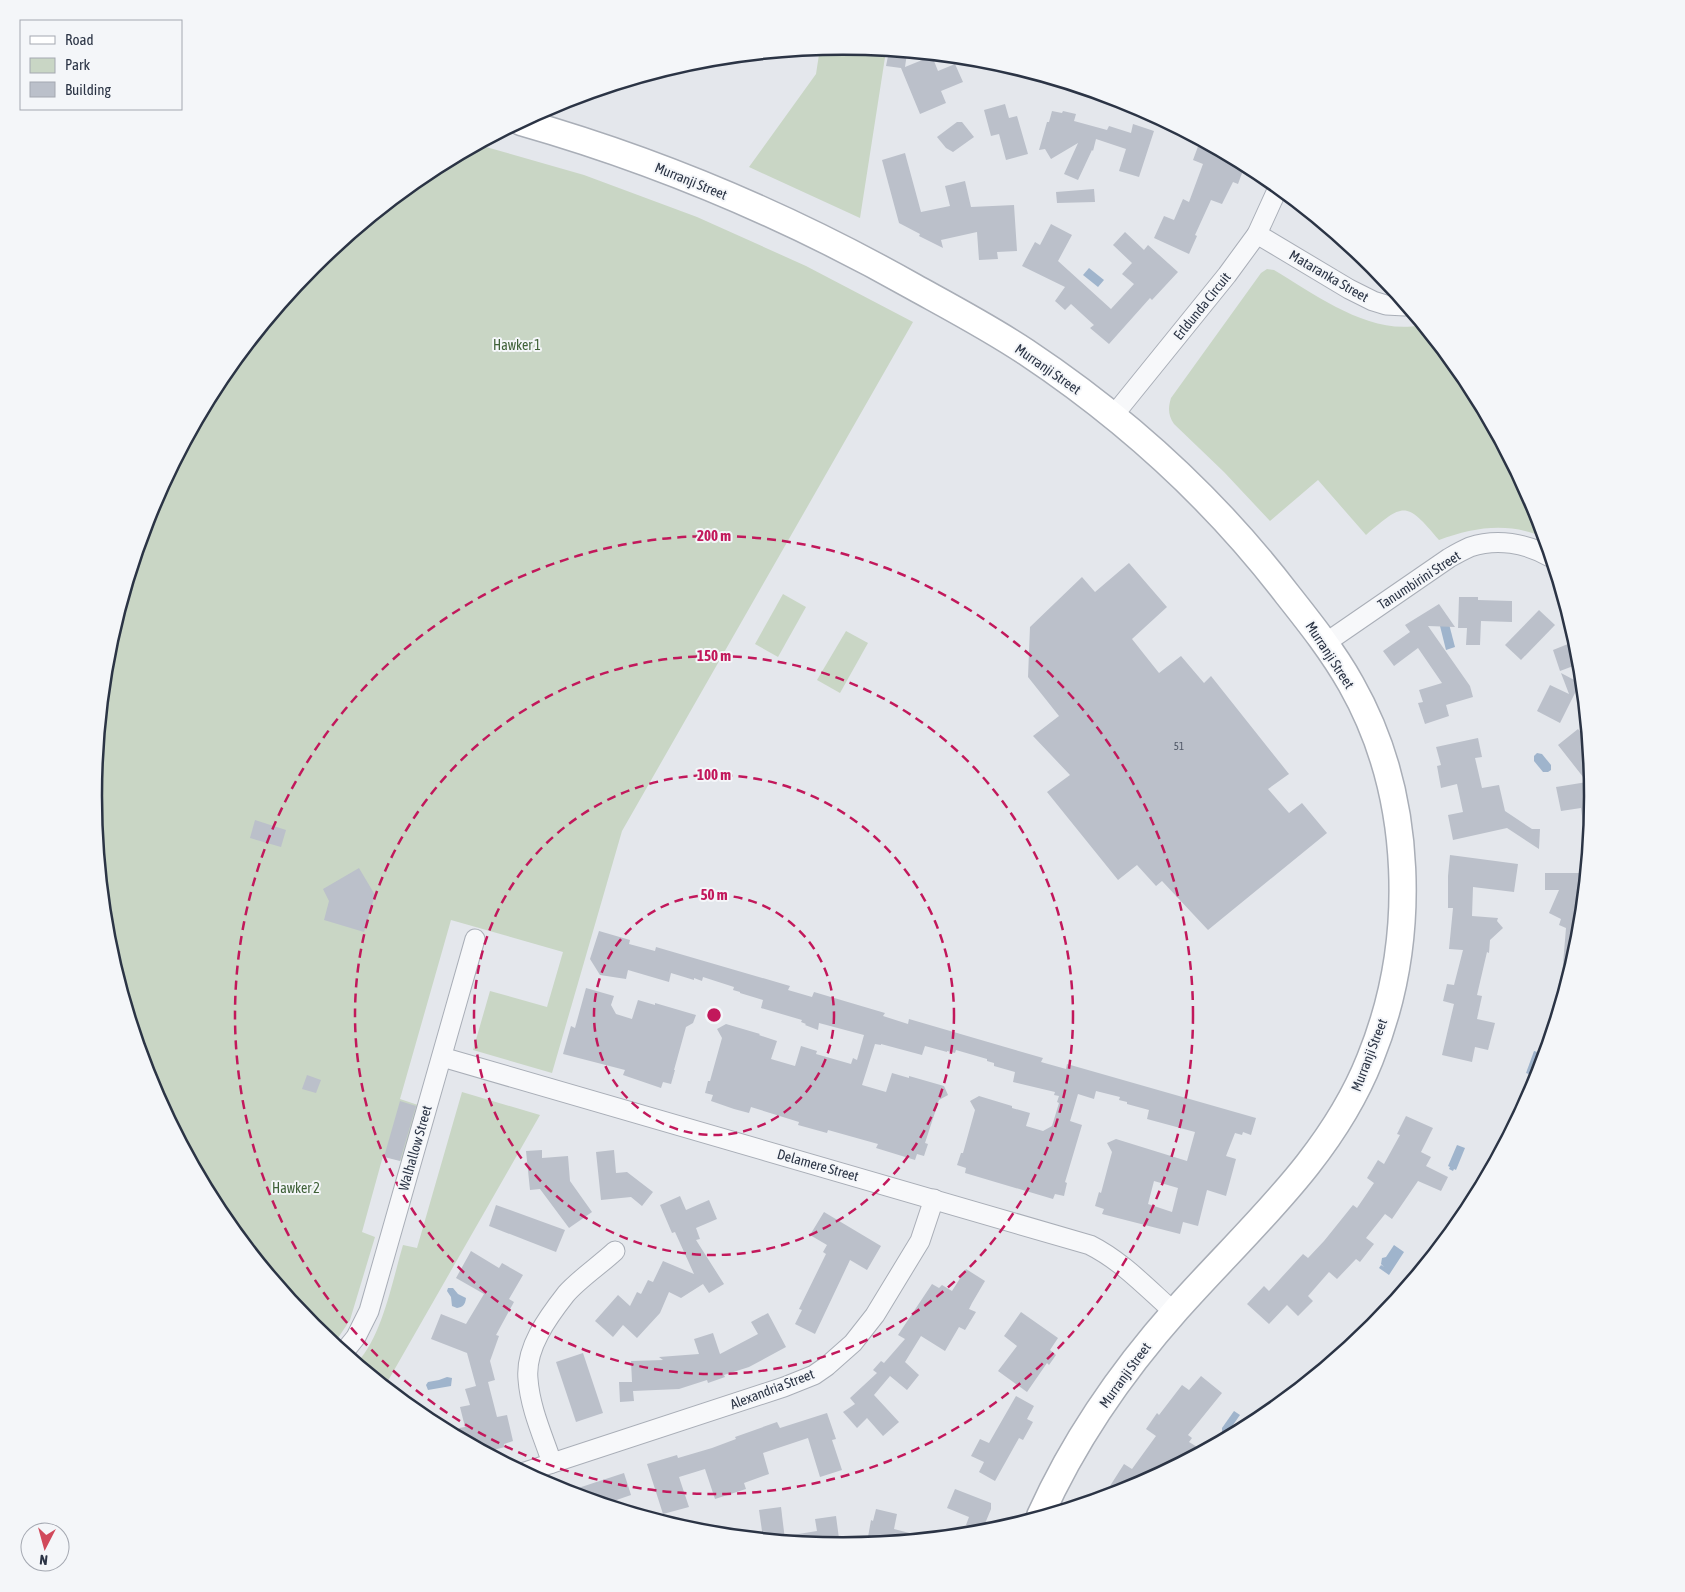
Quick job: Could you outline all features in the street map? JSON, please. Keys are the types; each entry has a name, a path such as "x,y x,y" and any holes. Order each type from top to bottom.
{"street":[{"name":"Murranji Street","path":"529,125 659,168 713,189 814,233 852,252 975,321 1025,352 1084,394 1113,416 1178,473 1240,536 1271,572 1324,644 1351,685 1373,730 1389,779 1394,804 1401,857 1402,910 1397,963 1392,990 1378,1041 1368,1065 1332,1134 1302,1174 1174,1312 1126,1371 1105,1400 1067,1463 1043,1509"},
{"name":"Erldunda Circuit","path":"1113,416 1227,275 1256,234 1275,195"},
{"name":"Mataranka Street","path":"1256,234 1338,283 1373,301 1386,305 1399,306"},
{"name":"Tanumbirini Street","path":"1324,644 1449,558 1470,547 1493,542 1516,543 1542,552"},
{"name":"Walhallow Street","path":"348,1347 356,1337 369,1311 475,939"},
{"name":"Delamere Street","path":"442,1057 1090,1244 1126,1268 1174,1312"},
{"name":"Alexandria Street","path":"533,1469 784,1388 814,1375 828,1366 853,1343 875,1316 920,1241 934,1199"},
{"path":"552,1463 532,1401 528,1380 530,1357 537,1336 567,1293 615,1251"}],"green space":[{"path":"819,56 885,57 860,218 749,167 816,74"},
{"path":"485,147 584,175 697,217 806,266 913,322 622,831 552,1073 473,1050 490,991 547,1007 563,952 451,920 400,1099 418,1105 402,1161 383,1156 362,1232 375,1237 350,1320 338,1338 285,1285 226,1208 178,1124 158,1080 127,988 116,941 108,893 103,844 102,796 103,748 108,699 116,651 127,604 158,512 178,468 226,384 285,307 354,239 391,208 431,180"},
{"path":"1267,269 1274,270 1344,311 1363,319 1382,325 1402,327 1415,326 1459,384 1484,426 1507,468 1535,534 1517,529 1491,528 1465,532 1439,540 1419,518 1404,511 1389,516 1366,535 1318,480 1270,521 1224,472 1174,424 1169,408 1171,398 1261,273"},
{"path":"783,594 806,607 778,657 755,644"},
{"path":"846,631 868,643 840,693 817,680"},
{"path":"462,1092 540,1115 388,1381 360,1358 374,1338 380,1323 403,1245 417,1248"}],"water":[{"path":"1089,268 1104,280 1098,287 1083,275"},
{"path":"1449,624 1455,647 1446,650 1440,626"},
{"path":"1537,753 1542,754 1551,765 1551,770 1543,772 1534,761 1534,756"},
{"path":"1534,1051 1537,1052 1529,1074 1526,1073"},
{"path":"1457,1145 1465,1148 1456,1170 1454,1169 1453,1171 1448,1166"},
{"path":"1394,1245 1404,1252 1389,1275 1379,1268 1381,1265 1384,1267 1381,1264 1382,1258 1386,1257"},
{"path":"448,1288 453,1288 458,1294 466,1298 462,1306 457,1308 452,1306 451,1297 447,1291"},
{"path":"447,1377 452,1378 451,1386 428,1390 426,1385 428,1382"},
{"path":"1234,1411 1240,1415 1232,1426 1222,1432 1222,1428"}],"building":[{"path":"888,57 906,58 905,67 923,60 934,61 938,71 955,64 963,82 941,91 946,103 920,114 901,68 886,66"},
{"path":"1005,104 1009,118 1017,116 1028,154 1006,160 999,134 991,136 984,110"},
{"path":"1052,111 1076,114 1074,121 1107,130 1109,126 1131,133 1133,124 1154,131 1139,177 1119,171 1126,149 1096,139 1093,151 1078,180 1064,174 1078,143 1051,159 1045,149 1039,150"},
{"path":"957,122 962,122 974,137 953,152 946,148 937,137"},
{"path":"1198,146 1242,173 1238,184 1233,182 1222,204 1211,200 1195,235 1197,236 1189,254 1154,238 1164,216 1174,220 1183,199 1189,202 1203,164 1193,160"},
{"path":"905,153 921,212 950,206 945,186 965,181 971,207 1014,205 1017,251 997,252 998,259 979,260 977,232 941,240 943,248 899,223 882,160"},
{"path":"1094,189 1095,202 1057,203 1056,192"},
{"path":"1051,224 1072,235 1058,261 1111,309 1134,284 1122,274 1132,263 1113,245 1125,232 1144,250 1148,245 1178,272 1152,300 1150,298 1109,344 1090,328 1094,325 1071,304 1065,310 1055,301 1065,287 1022,266 1035,242 1040,245"},
{"path":"1129,563 1167,607 1132,639 1159,673 1181,656 1204,683 1211,676 1289,774 1268,789 1289,813 1302,803 1327,833 1208,930 1162,881 1156,886 1137,865 1118,880 1047,792 1070,775 1033,736 1059,716 1028,677 1030,627 1082,577 1095,592"},
{"path":"1459,597 1478,597 1478,600 1512,601 1512,622 1481,621 1480,645 1466,645 1467,628 1458,628"},
{"path":"1439,604 1455,627 1428,626 1470,686 1473,697 1446,705 1449,716 1425,724 1418,703 1423,702 1419,690 1442,683 1418,648 1394,666 1383,651 1410,632 1405,625"},
{"path":"1539,610 1555,625 1521,660 1505,645"},
{"path":"1567,644 1572,667 1560,671 1553,650"},
{"path":"1561,673 1574,680 1576,692 1560,723 1537,711 1550,685 1569,694"},
{"path":"1578,729 1580,732 1583,777 1558,745"},
{"path":"1478,738 1482,757 1475,758 1482,788 1499,785 1505,811 1532,829 1540,829 1539,849 1507,828 1453,840 1448,815 1463,812 1457,784 1441,788 1437,766 1441,765 1436,747"},
{"path":"1583,783 1583,823 1581,808 1561,811 1556,787"},
{"path":"255,820 286,830 281,847 250,838"},
{"path":"1450,855 1518,864 1514,892 1473,887 1472,916 1498,918 1497,921 1503,928 1490,940 1489,953 1487,952 1477,995 1482,996 1477,1019 1495,1023 1488,1050 1475,1047 1472,1062 1442,1055 1454,1004 1443,1001 1447,984 1454,985 1463,950 1449,949 1453,908 1448,908"},
{"path":"359,868 375,895 364,932 324,920 329,901 323,889"},
{"path":"1545,873 1579,873 1569,941 1563,968 1566,928 1559,925 1561,919 1549,913 1559,890 1545,890"},
{"path":"599,931 630,940 629,944 655,951 656,947 790,986 788,990 812,997 814,992 885,1013 883,1016 908,1024 909,1019 1043,1058 1041,1062 1066,1069 1067,1064 1256,1118 1251,1135 1243,1132 1242,1135 1235,1133 1226,1156 1236,1159 1226,1196 1207,1190 1198,1226 1183,1222 1180,1234 1102,1214 1104,1209 1095,1206 1099,1192 1101,1193 1112,1152 1107,1143 1116,1139 1187,1161 1195,1132 1147,1119 1149,1110 1127,1104 1127,1102 1119,1100 1120,1097 1096,1091 1094,1099 1078,1094 1070,1121 1082,1125 1065,1182 1067,1183 1064,1196 1055,1194 1053,1199 965,1173 966,1168 957,1165 961,1153 963,1153 975,1110 970,1101 979,1096 1030,1113 1026,1126 1043,1131 1052,1126 1059,1103 1057,1102 1059,1096 1054,1095 1055,1092 1013,1082 1015,1072 994,1066 994,1063 987,1061 987,1059 956,1050 955,1053 947,1052 925,1046 922,1055 875,1044 862,1085 886,1092 892,1073 944,1086 948,1095 939,1100 925,1143 928,1144 924,1156 917,1154 915,1160 876,1148 878,1144 828,1130 827,1133 798,1125 799,1122 751,1107 749,1113 734,1109 711,1101 713,1095 705,1093 722,1038 717,1029 726,1024 777,1041 771,1059 795,1066 801,1046 817,1051 816,1054 851,1064 853,1058 857,1060 864,1035 819,1023 818,1030 805,1025 801,1022 802,1020 761,1008 763,1000 733,990 734,987 703,977 702,981 694,978 694,980 671,973 669,982 628,970 626,979 600,975 590,959","holes":["1154,1181 1178,1188 1172,1212 1148,1204"]},
{"path":"586,988 614,996 611,1005 616,1014 632,1019 638,1000 696,1015 693,1023 686,1027 671,1084 663,1082 661,1088 623,1075 625,1070 563,1054 571,1026 575,1028"},
{"path":"307,1075 321,1080 316,1093 302,1089"},
{"path":"400,1101 416,1106 400,1161 384,1157"},
{"path":"1406,1116 1433,1128 1421,1152 1431,1157 1426,1166 1448,1177 1441,1191 1418,1181 1392,1219 1385,1214 1366,1238 1374,1244 1360,1262 1356,1259 1337,1279 1329,1272 1308,1296 1313,1301 1298,1316 1287,1305 1269,1324 1247,1304 1264,1286 1269,1291 1303,1254 1308,1258 1353,1205 1357,1208 1374,1183 1367,1178 1378,1160 1384,1164 1400,1135 1397,1134"},
{"path":"542,1150 542,1158 568,1156 570,1181 592,1212 569,1228 540,1189 530,1190 526,1151"},
{"path":"614,1150 616,1173 627,1172 653,1192 642,1206 631,1197 601,1200 596,1152"},
{"path":"680,1196 686,1210 709,1200 717,1219 696,1228 700,1239 696,1240 724,1284 709,1293 703,1284 681,1298 669,1292 660,1313 637,1338 623,1325 613,1337 595,1321 618,1295 630,1306 637,1292 641,1294 648,1280 653,1282 663,1261 694,1274 675,1232 672,1233 660,1205"},
{"path":"496,1205 565,1230 556,1252 489,1226"},
{"path":"824,1212 881,1246 867,1270 850,1260 815,1334 795,1324 802,1310 799,1309 826,1254 823,1252 827,1245 810,1235"},
{"path":"471,1251 499,1268 502,1263 523,1275 509,1299 514,1302 496,1335 499,1336 490,1361 495,1380 488,1382 497,1417 507,1415 513,1441 504,1444 505,1447 494,1450 460,1430 459,1428 465,1427 460,1407 470,1405 465,1389 476,1386 467,1353 431,1339 441,1314 466,1324 484,1294 456,1278"},
{"path":"966,1269 985,1281 969,1309 976,1312 965,1330 959,1327 945,1351 921,1336 905,1362 919,1375 907,1390 890,1376 874,1395 899,1422 883,1436 867,1418 857,1428 843,1412 855,1404 850,1398 877,1373 873,1370 881,1361 884,1363 905,1339 898,1335 932,1284 939,1288 942,1285 952,1291"},
{"path":"1021,1312 1058,1338 1050,1350 1056,1355 1049,1365 1047,1363 1027,1392 998,1371 1017,1346 1004,1336"},
{"path":"768,1313 786,1347 749,1367 724,1375 725,1377 708,1383 707,1380 679,1389 633,1391 634,1401 620,1402 619,1382 632,1382 631,1361 663,1360 659,1357 699,1354 694,1339 713,1333 720,1354 758,1334 751,1322"},
{"path":"583,1353 603,1413 576,1422 556,1362"},
{"path":"1201,1376 1222,1393 1188,1435 1192,1438 1189,1442 1197,1447 1170,1461 1109,1487 1124,1464 1132,1469 1156,1436 1146,1429 1157,1413 1159,1415 1182,1385 1189,1390"},
{"path":"1016,1396 1034,1406 1027,1419 1033,1422 1023,1440 1019,1438 995,1481 979,1472 984,1462 971,1456 980,1439 989,1443"},
{"path":"827,1413 836,1439 832,1440 842,1470 820,1477 808,1438 763,1453 769,1474 744,1483 746,1489 715,1499 705,1469 679,1477 689,1507 663,1514 647,1464 677,1455 678,1458 712,1448 736,1439 735,1437 777,1422 780,1428"},
{"path":"624,1473 631,1495 614,1501 578,1488"},
{"path":"955,1489 991,1503 991,1509 985,1523 969,1526 966,1525 969,1517 947,1508"},
{"path":"781,1507 784,1534 762,1532 759,1510"},
{"path":"876,1509 897,1514 894,1529 911,1533 868,1536 871,1520 873,1521"},
{"path":"836,1516 839,1537 793,1535 817,1531 815,1519"}],"park label":[{"name":"Hawker 1","path":"517,345"},
{"name":"Hawker 2","path":"296,1188"}]}
